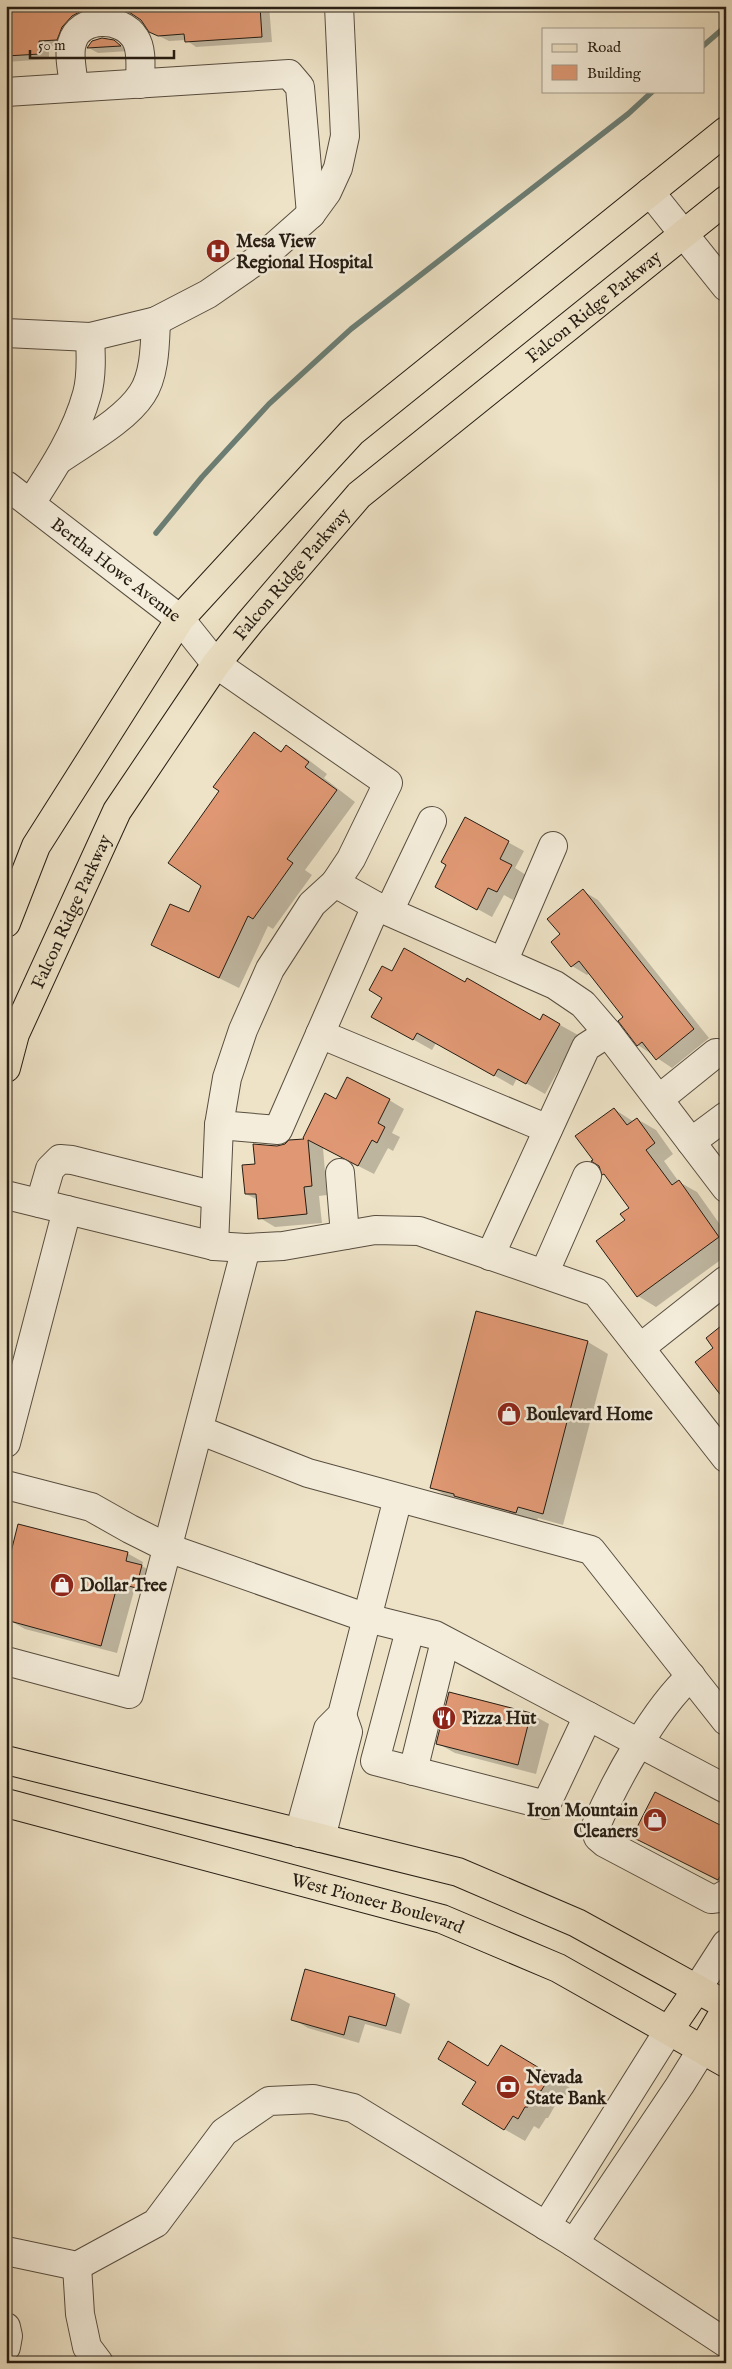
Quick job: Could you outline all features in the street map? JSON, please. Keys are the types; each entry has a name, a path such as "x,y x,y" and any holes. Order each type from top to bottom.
{"main road":[{"path":"6,923 36,846 180,618 352,432 726,131"},
{"name":"Falcon Ridge Parkway","path":"6,1068 15,1034 117,811 216,664 359,495 726,200"},
{"path":"6,1760 458,1872 577,1923 726,2006"},
{"name":"West Pioneer Boulevard","path":"6,1803 442,1919 558,1968 703,2048 726,2063"},
{"path":"669,2030 697,1989"},
{"path":"703,2048 726,2009"}],"street":[{"path":"6,333 90,336 156,321 208,294 267,253 311,214 327,192 338,168 345,136 339,6"},
{"path":"74,86 72,44 78,32 91,24 113,21 126,27 136,39 140,58 140,84"},
{"path":"6,92 74,86 140,84 289,74 300,87 311,214"},
{"path":"650,192 726,287"},
{"path":"60,459 118,418 143,393 154,357 156,321"},
{"path":"31,503 60,459 88,393 91,359 90,336"},
{"name":"Bertha Howe Avenue","path":"6,485 180,618 216,664 388,784 351,859 335,883"},
{"path":"219,1126 278,1130 320,1034 383,908 432,821"},
{"path":"503,962 554,846"},
{"path":"214,1246 219,1126 227,1078 243,1030 270,969 312,904 335,883 383,908 555,985 583,1004 608,1032 726,1188"},
{"path":"490,1256 586,1047 608,1032"},
{"path":"320,1034 548,1129"},
{"path":"658,1099 716,1053"},
{"path":"691,1142 726,1116"},
{"path":"40,1203 50,1169 60,1159 72,1160 216,1196"},
{"path":"340,1173 345,1235"},
{"path":"544,1274 587,1176"},
{"path":"6,1195 214,1246 246,1248 283,1246 375,1230 419,1231 596,1292 726,1458"},
{"path":"6,1443 67,1210"},
{"path":"6,1662 129,1694 246,1248"},
{"path":"640,1348 726,1280"},
{"path":"199,1430 308,1473 591,1550 726,1721"},
{"path":"6,1484 92,1507 168,1548 367,1618 435,1636 640,1742 726,1790"},
{"path":"310,1836 348,1732 342,1715 398,1498"},
{"path":"410,1630 376,1761 546,1805 588,1716"},
{"path":"413,1771 445,1641"},
{"path":"691,1676 682,1684 660,1712 640,1742 596,1828 598,1837 605,1843 710,1899 720,1898 726,1894"},
{"path":"697,1989 726,1944"},
{"path":"546,2226 669,2030"},
{"path":"574,2243 703,2048"},
{"path":"6,2251 78,2266 156,2223 224,2132 269,2101 313,2099 353,2108 574,2243 726,2343"},
{"path":"78,2266 80,2314 87,2357"},
{"path":"6,2327 8,2336 6,2347"}],"building":[{"path":"6,6 260,6 262,37 185,42 184,34 158,36 149,32 141,20 129,12 116,8 99,7 85,9 72,16 62,27 57,40 39,41 40,54 6,56"},
{"path":"102,38 114,40 121,46 87,48 92,41"},
{"path":"254,732 281,752 286,745 309,762 305,767 337,790 287,859 293,863 253,919 248,916 219,978 151,945 170,904 189,912 201,886 168,863 219,791 213,787"},
{"path":"465,817 509,841 500,859 512,865 497,892 488,888 477,910 435,887 446,865 441,862"},
{"path":"583,889 694,1029 656,1060 642,1042 637,1046 618,1021 623,1017 579,961 571,967 551,942 560,934 547,919"},
{"path":"404,948 465,982 467,978 540,1020 543,1014 560,1024 526,1084 498,1069 494,1076 417,1033 413,1040 371,1017 382,998 369,990 382,966 392,971"},
{"path":"347,1077 390,1099 378,1123 385,1127 377,1143 372,1140 358,1166 308,1140 312,1186 304,1187 307,1214 258,1219 256,1194 245,1194 242,1165 255,1164 253,1144 277,1146 285,1144 289,1140 304,1139 325,1093 336,1099"},
{"path":"614,1108 627,1125 637,1118 655,1143 646,1150 672,1185 679,1180 719,1237 637,1297 596,1241 625,1220 620,1214 629,1208 604,1174 602,1175 599,1166 591,1161 593,1160 575,1136"},
{"name":"Boulevard Home","path":"476,1311 588,1341 543,1514 518,1507 516,1513 430,1488"},
{"path":"726,1322 726,1402 695,1362 713,1348 706,1338"},
{"name":"Dollar Tree","path":"18,1524 128,1552 126,1561 142,1565 136,1588 118,1583 101,1646 6,1620 6,1572"},
{"path":"449,1692 531,1713 518,1765 436,1744"},
{"path":"655,1792 726,1828 726,1866 718,1880 632,1837"},
{"path":"305,1969 395,1994 386,2026 349,2016 344,2035 291,2020"},
{"name":"Nevada State Bank","path":"448,2041 488,2066 501,2045 551,2075 541,2091 537,2091 528,2107 525,2107 518,2119 513,2116 504,2130 462,2104 476,2082 438,2059"}],"waterway":[{"path":"704,45 726,26"},
{"path":"156,533 202,477 269,404 351,329 628,114 652,92"}],"place":[{"name":"Mesa View Regional Hospital","path":"218,251"},
{"name":"Boulevard Home","path":"509,1414"},
{"name":"Dollar Tree","path":"62,1585"},
{"name":"Pizza Hut","path":"444,1718"},
{"name":"Iron Mountain Cleaners","path":"655,1820"},
{"name":"Nevada State Bank","path":"508,2087"}]}
